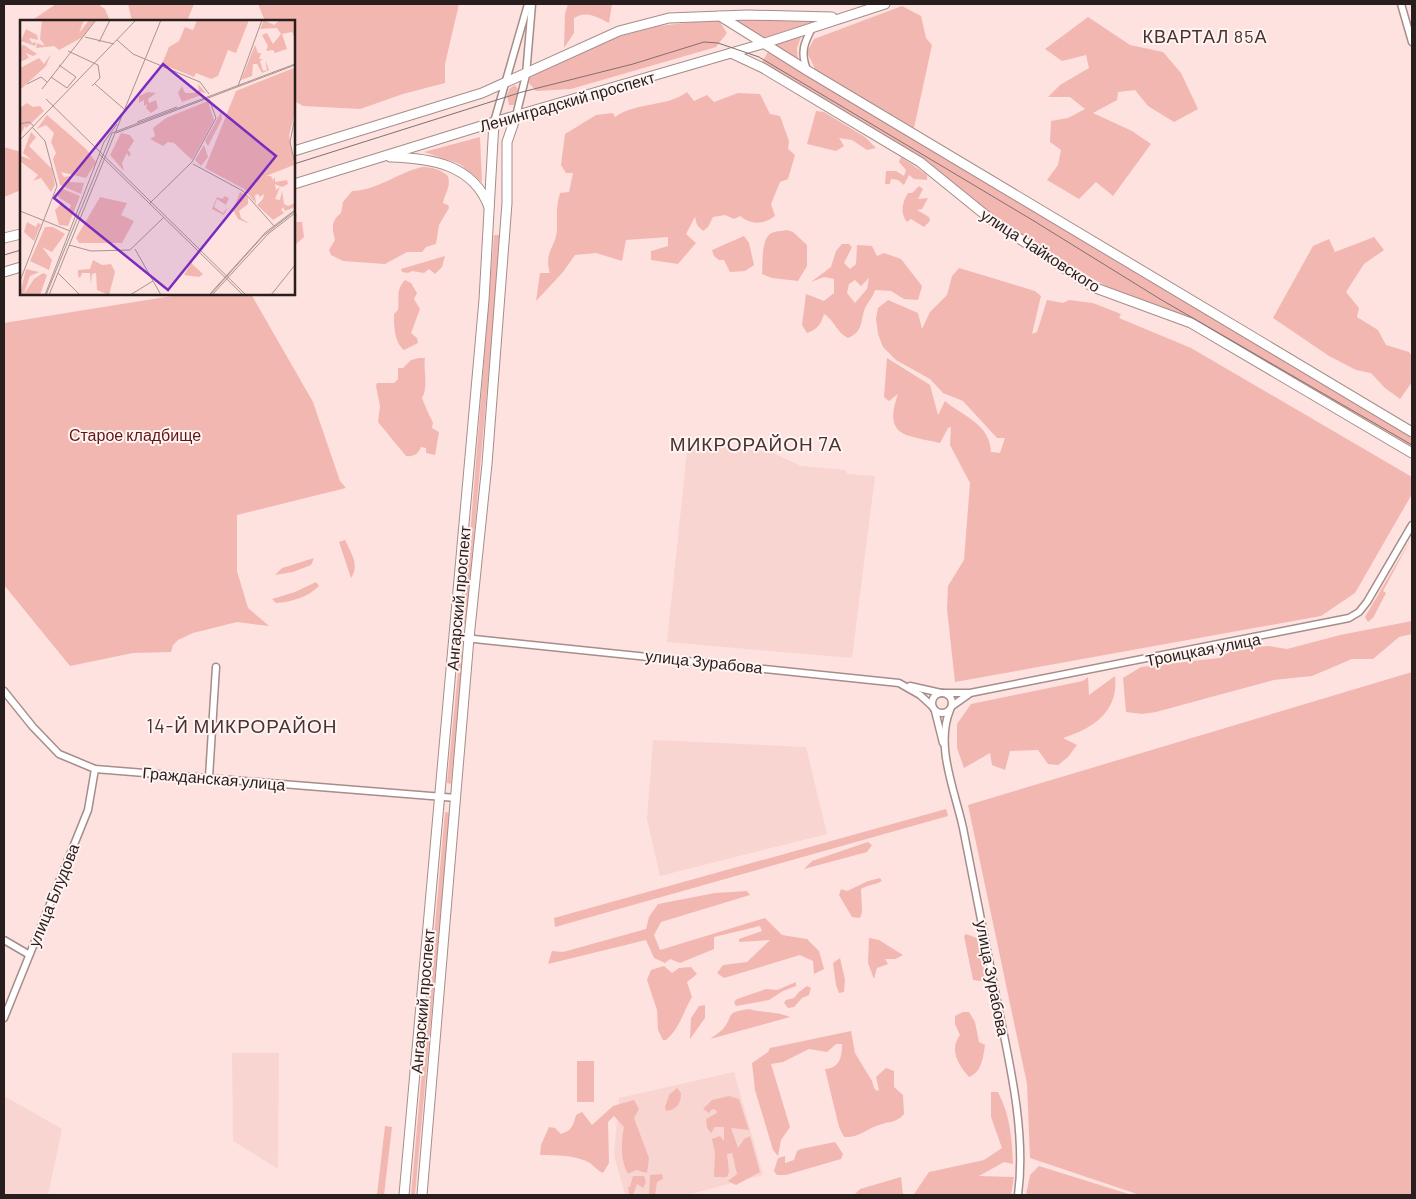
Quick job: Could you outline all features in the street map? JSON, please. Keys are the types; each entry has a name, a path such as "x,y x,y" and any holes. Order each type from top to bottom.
{"main road":[{"name":"Ленинградский проспект","path":"295,184 494,122 762,44 812,26 886,4"},
{"name":"Ленинградский проспект","path":"295,151 482,93 526,75 619,30 669,18 720,16 840,17"},
{"path":"720,16 808,72 1412,432"},
{"name":"улица Чайковского","path":"730,53 763,68 920,162 994,222 1093,287 1191,323 1412,453"},
{"name":"Ангарский проспект","path":"422,1195 469,638 488,455 505,231 507,142 516,116"},
{"name":"Ангарский проспект","path":"404,1195 455,637 489,229 494,122"},
{"path":"382,157 422,158 452,167 477,184 490,209"},
{"path":"489,229 505,231"},
{"path":"4,238 20,234"},
{"path":"4,272 20,267"}],"street":[{"name":"Ангарский проспект","path":"516,116 526,75 530,4"},
{"name":"Ангарский проспект","path":"494,122 504,83 530,4"},
{"path":"1402,4 1412,42"},
{"path":"808,72 802,58 802,48 812,26"},
{"name":"Троицкая улица","path":"899,683 942,693 970,693 1350,618 1359,612 1367,602 1412,525"},
{"name":"улица Зурабова","path":"455,637 899,683 918,693 933,708"},
{"path":"210,777 216,667"},
{"name":"Гражданская улица","path":"4,691 33,727 60,754 95,769 456,798"},
{"path":"942,693 950,697 951,708 944,747 933,708 933,697 942,693"},
{"path":"933,708 943,713 970,693"},
{"name":"улица Зурабова","path":"944,747 1012,1075 1021,1165 1018,1195"},
{"name":"улица Блудова","path":"4,1018 28,954 88,810 95,769"},
{"path":"4,940 28,954"}],"shaded area":[{"path":"697,443 773,453 801,466 846,470 847,474 875,476 852,658 667,642 687,451"},
{"path":"653,740 806,747 827,834 660,876 647,819"},
{"path":"232,1053 279,1053 278,1169 233,1141"},
{"path":"734,1072 763,1175 687,1195 625,1195 614,1155 619,1098"},
{"path":"4,1096 62,1129 48,1195 4,1195"}],"green space":[{"path":"56,4 98,4 105,9 110,20 32,20"},
{"path":"128,4 194,4 187,20 132,20"},
{"path":"258,4 459,4 445,64 445,83 403,94 360,109 303,106 295,102 295,20 265,20"},
{"path":"568,4 612,4 609,23 588,14 574,18 574,33 564,48 565,14"},
{"path":"902,6 921,16 926,38 932,45 914,128 816,71 807,52 814,39"},
{"path":"1088,17 1130,45 1163,52 1181,73 1198,109 1174,122 1148,106 1135,90 1118,92 1117,100 1093,113 1132,131 1151,144 1113,196 1096,182 1079,199 1047,180 1058,165 1061,150 1050,142 1051,121 1068,118 1085,109 1070,97 1048,97 1060,85 1089,68 1086,55 1062,61 1045,49"},
{"path":"718,19 727,33 716,47 571,89 536,91 529,83 530,76 610,39 659,26"},
{"path":"732,19 816,21 763,38"},
{"path":"802,34 797,48 798,60 773,45"},
{"path":"768,52 1412,438 1412,449 1192,319 1106,286 1077,270 969,201 921,157 762,62"},
{"path":"515,85 518,89 514,105 509,105 507,95 510,88"},
{"path":"687,92 694,101 707,95 714,102 738,93 760,94 770,114 780,116 789,141 788,149 795,155 788,179 780,182 771,204 775,216 757,223 748,221 740,216 734,219 725,215 713,217 708,227 703,231 697,225 695,217 686,234 696,243 678,264 651,260 651,251 668,246 668,237 626,240 622,261 596,253 575,255 563,272 536,301 540,273 550,273 548,260 555,240 557,206 560,193 569,192 573,173 566,173 561,165 565,134 596,115 613,113 615,117 632,109 671,100"},
{"path":"816,111 824,112 865,137 876,148 867,150 852,140 839,138 844,146 836,151 807,144"},
{"path":"480,137 482,182 460,164 424,152"},
{"path":"4,147 20,152 20,190 4,197"},
{"path":"901,157 927,175 927,180 914,179 909,175 904,185 898,180 891,179 890,184 885,184 886,171 896,171 904,176 906,170 899,162"},
{"path":"422,167 436,169 448,176 449,180 443,203 448,205 449,208 439,225 436,244 426,247 422,252 407,252 385,264 343,261 331,255 329,250 335,240 334,222 341,213 343,202 352,191 379,185"},
{"path":"919,186 923,189 918,199 928,198 922,209 917,210 929,217 930,221 924,227 911,219 907,222 903,215 904,200 908,193 912,193"},
{"path":"295,213 297,214 296,222 302,222 304,237 295,245"},
{"path":"787,230 793,232 807,245 807,266 798,281 772,278 762,274 764,247 767,237 774,232"},
{"path":"494,235 501,235 466,624 463,624"},
{"path":"744,236 749,243 754,265 745,271 730,272 724,260 719,260 714,256 712,250"},
{"path":"1374,237 1384,250 1364,264 1346,292 1359,308 1357,317 1378,330 1386,345 1409,352 1412,356 1412,382 1400,399 1385,388 1371,373 1356,370 1329,356 1273,318 1313,246 1329,239 1335,252"},
{"path":"842,244 849,244 852,247 844,263 850,269 856,264 857,245 872,246 877,256 884,253 901,259 922,286 918,300 904,299 891,291 875,290 865,308 861,325 853,335 848,338 844,336 824,314 818,326 807,333 802,325 806,294 824,301 834,293 834,279 824,277 811,282 831,267 836,251","holes":["869,278 867,289 855,303 847,293 849,284 855,280 861,286"]},
{"path":"445,256 442,267 435,274 429,269 424,273 412,271 408,273 402,272 401,269"},
{"path":"959,268 1035,291 1041,296 1032,334 1037,332 1047,300 1063,303 1069,300 1093,303 1121,314 1119,318 1191,348 1412,477 1412,494 1355,593 1321,616 955,682 947,609 948,586 964,560 970,483 950,445 951,427 948,428 940,443 907,435 900,432 895,426 893,419 894,408 898,394 889,401 884,397 887,358 930,385 938,415 945,401 975,422 986,434 990,442 991,452 1000,453 1005,438 997,438 963,401 943,393 930,379 896,360 883,347 878,334 876,319 878,308 888,300 918,313 922,329 930,312 947,295 952,276"},
{"path":"405,280 411,283 417,293 414,299 420,309 411,333 417,338 418,343 404,350 396,338 394,314 398,310 399,291"},
{"name":"Старое кладбище","path":"178,295 252,295 313,402 340,481 346,488 237,515 237,571 248,608 269,626 237,622 193,633 178,640 173,645 171,652 133,653 70,666 4,585 4,323"},
{"path":"425,358 425,389 422,398 433,422 432,428 439,432 435,455 426,453 426,448 421,447 419,452 406,456 378,422 380,406 376,386 377,383 394,383 398,379 398,368 403,368 411,360"},
{"path":"1412,537 1383,591 1386,593 1373,618 1368,622 1365,617"},
{"path":"345,540 355,564 354,573 351,578 339,542"},
{"path":"314,558 311,565 293,572 275,575 282,568"},
{"path":"316,582 319,586 299,598 276,603 272,599 295,592"},
{"path":"1412,621 1412,634 1399,637 1373,659 1352,659 1312,676 1274,680 1156,712 1142,714 1126,712 1123,678 1141,667 1219,658 1236,648 1269,646 1287,649 1340,635"},
{"path":"460,651 464,652 451,784 447,783"},
{"path":"1412,672 1412,1195 1140,1195 1030,1158 1027,1084 968,805"},
{"path":"1115,676 1113,699 1108,709 1094,723 1063,738 1077,745 1068,757 1058,765 1048,764 1038,750 1010,751 1005,770 992,765 990,753 964,768 957,748 957,724 971,704 1083,681 1088,677 1089,695"},
{"path":"946,809 948,816 555,927 554,918"},
{"path":"445,812 450,813 415,1195 411,1195"},
{"path":"868,842 872,845 867,852 804,869 812,861"},
{"path":"880,878 882,881 861,889 862,912 860,918 852,917 839,895 841,889 847,891 868,881"},
{"path":"747,891 750,895 661,922 654,935 660,950 765,918 782,935 807,939 819,951 824,969 814,974 813,961 800,955 724,978 717,973 723,965 747,962 770,940 739,942 739,939 762,931 760,926 714,937 714,949 680,963 670,959 665,963 654,958 646,940 548,964 552,951 563,952 646,929 649,917 658,904 715,893"},
{"path":"966,934 977,938 987,982 973,980 964,936"},
{"path":"869,938 879,940 903,955 895,959 885,959 888,964 877,968 874,979 868,963"},
{"path":"840,958 845,980 844,992 839,993 833,963"},
{"path":"664,966 672,973 679,968 691,967 697,974 687,982 692,997 678,1025 666,1040 663,1040 658,1030 657,1010 647,980 651,970"},
{"path":"796,982 796,986 783,991 769,1000 736,1006 734,1002 737,999 766,989 777,990"},
{"path":"807,986 811,988 809,995 802,998 794,1007 788,1008 784,1003 786,1000 794,998"},
{"path":"705,1005 705,1018 690,1039 691,1018 699,1006"},
{"path":"749,1009 790,1017 710,1039 723,1029 733,1013"},
{"path":"963,1012 969,1012 975,1022 979,1042 985,1045 977,1072 969,1077 958,1062 955,1051 960,1035 955,1024 955,1016"},
{"path":"851,1031 855,1053 877,1091 879,1090 876,1077 886,1068 894,1071 894,1087 903,1095 904,1114 895,1120 858,1135 844,1137 839,1127 825,1069 837,1064 842,1044 836,1044 827,1052 809,1049 783,1062 771,1064 790,1127 781,1140 778,1156 773,1150 755,1090 752,1063 768,1052 770,1048"},
{"path":"577,1061 594,1061 594,1102 577,1102"},
{"path":"677,1088 681,1093 679,1103 676,1108 666,1111 665,1107 669,1095"},
{"path":"991,1092 998,1092 1008,1118 1013,1164 1004,1162 979,1176 1014,1177 1011,1195 910,1195 914,1194 929,1172 984,1160 1002,1148 991,1117"},
{"path":"729,1096 739,1099 749,1130 731,1128 738,1148 744,1139 750,1136 760,1172 736,1185 728,1181 737,1174 732,1153 727,1154 729,1172 727,1177 714,1177 715,1153 712,1139 720,1136 724,1141 724,1127 715,1127 711,1133 707,1128 706,1119 717,1113 716,1110 712,1109 709,1113 703,1109 712,1100"},
{"path":"634,1100 639,1109 634,1118 649,1158 647,1173 636,1170 628,1174 625,1169 622,1151 624,1127 614,1116 608,1122 609,1163 603,1173 590,1163 579,1158 540,1155 541,1145 549,1127 555,1128 561,1134 568,1131 572,1127 576,1115 582,1112 592,1125 613,1106"},
{"path":"385,1126 392,1127 384,1195 377,1195"},
{"path":"835,1142 843,1154 841,1159 786,1175 777,1175 774,1171 778,1158 785,1156 785,1163 794,1160 797,1151 801,1149"},
{"path":"1039,1166 1132,1195 1026,1195 1030,1175"},
{"path":"662,1174 663,1179 657,1182 655,1195 649,1195 650,1175"},
{"path":"633,1176 644,1176 646,1182 643,1188 637,1184 633,1195 629,1195 628,1187 630,1187"},
{"path":"901,1177 903,1195 854,1195 860,1189"}],"tram line":[{"path":"295,164 522,92 633,64 704,42 718,43 759,57 1034,221 1160,299 1412,445"},
{"path":"4,255 20,250"}],"district":[{"name":"КВАРТАЛ 85А","path":"1205,36"},
{"name":"МИКРОРАЙОН 7А","path":"756,443"},
{"name":"14-Й МИКРОРАЙОН","path":"242,725"}]}
